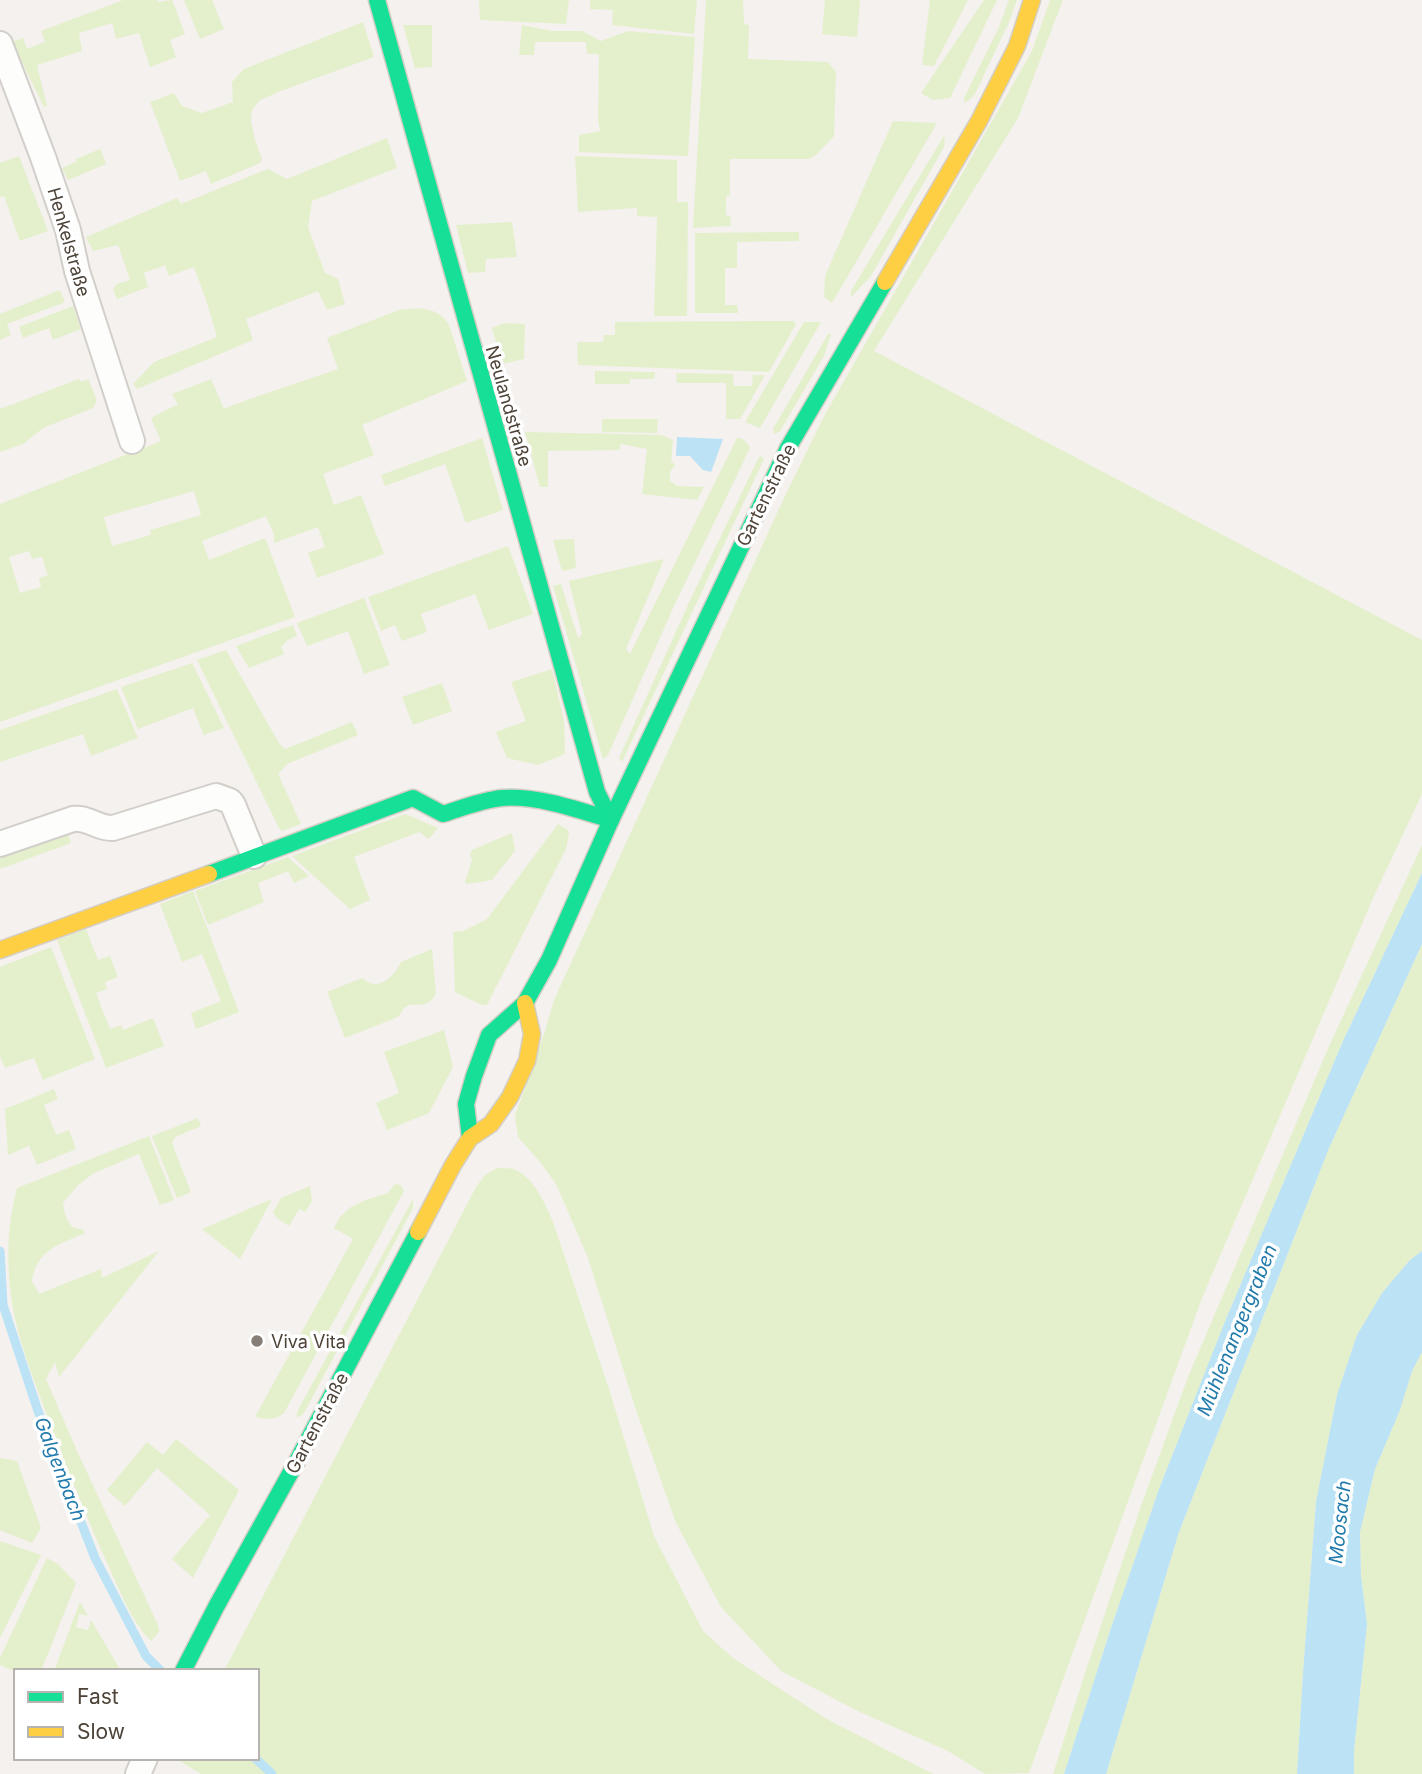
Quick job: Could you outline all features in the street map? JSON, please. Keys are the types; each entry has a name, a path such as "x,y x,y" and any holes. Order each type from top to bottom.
{"street":[{"name":"Neulandstraße","path":"377,0 597,792 611,820"},
{"name":"Gartenstraße","path":"470,1138 466,1104 489,1035 525,1003 562,931 611,820 788,448 979,121 1017,46 1032,0"},
{"name":"Henkelstraße","path":"0,44 68,230 77,271 132,441"},
{"path":"0,844 74,819 86,819 100,827 113,828 216,796 230,801 254,856"},
{"path":"0,950 413,798 443,814 502,797 528,799 588,812 611,820"},
{"name":"Gartenstraße","path":"185,1667 297,1461 440,1187 470,1138 491,1124 510,1097 527,1061 531,1034 525,1003"}],"green space":[{"path":"123,0 172,0 185,34 170,40 176,57 150,67 139,33 116,39 112,23 79,33 82,51 37,65 47,106 44,107 12,42 23,38 27,49 45,42 41,31"},
{"path":"184,0 212,0 224,29 200,39"},
{"path":"479,0 569,0 566,24 480,20"},
{"path":"590,0 697,0 694,34 612,25 613,10 590,9"},
{"path":"706,0 743,0 744,24 749,25 748,59 828,62 836,72 834,136 809,159 730,159 730,195 726,196 726,215 730,216 731,226 693,228"},
{"path":"825,0 860,0 857,37 822,34"},
{"path":"930,0 968,0 934,66 922,65"},
{"path":"984,0 997,0 950,98 933,100 921,93"},
{"path":"1009,0 1017,0 1009,22 975,94 964,103 964,98 998,29"},
{"path":"1050,0 1063,0 1018,118 874,351 1422,640 1422,794 1374,896 1202,1298 1029,1773 985,1774 948,1751 860,1712 781,1671 721,1607 676,1523 636,1410 588,1258 556,1184 518,1137 515,1116 554,1000 784,498 823,418 1032,51"},
{"path":"363,22 374,57 278,92 259,101 252,110 251,121 262,159 260,163 211,184 206,171 180,181 150,102 174,93 182,106 202,113 233,102 232,82 244,69"},
{"path":"403,25 432,25 432,67 415,68"},
{"path":"522,25 552,31 582,31 601,41 628,31 695,37 688,156 579,152 579,135 600,131 599,54 587,54 586,42 535,42 534,55 519,55"},
{"path":"893,121 937,123 832,303 824,297 825,276"},
{"path":"945,134 944,147 871,276 851,297 851,291"},
{"path":"387,138 397,168 312,201 308,227 325,273 338,279 345,304 327,310 318,291 246,319 253,340 137,389 133,384 154,362 217,337 207,303 194,267 169,276 165,265 144,273 148,287 117,299 113,289 117,284 130,280 118,245 93,251 86,237 177,198 181,204 268,169 287,179"},
{"path":"100,149 106,164 68,180 62,168"},
{"path":"19,156 48,231 20,241 4,196 0,197 0,163"},
{"path":"575,156 677,160 677,202 688,202 687,316 654,316 657,217 637,216 637,208 578,212"},
{"path":"512,222 517,257 486,259 485,272 468,273 456,225"},
{"path":"799,232 799,241 737,242 737,268 725,268 725,305 737,305 738,313 695,313 695,233"},
{"path":"60,290 65,302 7,324 11,335 0,340 0,314"},
{"path":"73,306 81,329 53,340 49,328 23,338 19,327"},
{"path":"418,308 436,312 443,317 449,325 467,381 362,425 374,455 323,474 334,505 361,495 384,554 317,578 308,553 325,547 318,527 274,543 274,535 266,516 202,541 209,560 265,538 295,617 0,722 0,504 161,441 151,418 178,404 172,394 211,379 224,409 338,369 327,338 399,310","holes":["194,491 201,515 150,530 151,535 112,546 104,517","29,551 32,559 42,557 48,575 39,578 41,587 20,593 9,557"]},
{"path":"794,321 796,324 769,372 578,365 577,342 603,342 604,335 615,335 615,322"},
{"path":"804,322 821,322 760,428 745,422"},
{"path":"504,323 525,324 524,359 502,364 492,328"},
{"path":"828,334 831,334 824,356 780,431 774,434 773,429"},
{"path":"595,371 655,372 654,379 630,379 630,384 595,384"},
{"path":"676,373 733,374 734,386 752,386 753,375 765,375 740,419 726,419 726,383 677,383"},
{"path":"79,379 81,382 88,379 97,400 93,408 43,428 23,444 0,452 0,409"},
{"path":"602,419 658,419 657,433 602,432"},
{"path":"525,432 662,435 673,440 671,461 675,465 670,472 670,481 677,486 704,487 697,500 642,494 647,449 621,444 619,450 548,451 548,487 540,487"},
{"path":"482,438 503,510 466,523 445,464 385,486 381,475"},
{"path":"737,438 745,441 750,448 674,606 608,755 603,759 553,586 561,584 578,638 582,634 569,581 664,559 626,649 630,654"},
{"path":"760,456 764,459 622,762 619,758 692,596"},
{"path":"574,539 576,568 562,571 553,540"},
{"path":"508,546 533,614 489,630 475,594 421,614 427,632 402,641 395,625 381,631 368,597"},
{"path":"364,598 390,665 364,674 348,631 307,646 297,623"},
{"path":"293,625 297,636 281,647 284,654 249,668 236,646"},
{"path":"226,650 285,749 352,722 358,735 287,764 278,774 301,824 282,831 279,828 197,660"},
{"path":"192,663 224,728 204,735 193,708 138,729 121,687"},
{"path":"552,669 564,720 565,754 538,765 507,758 496,732 526,721 511,682"},
{"path":"442,683 452,711 413,725 402,697"},
{"path":"117,689 138,738 91,756 83,734 0,762 0,730"},
{"path":"405,814 438,828 429,839 419,832 354,857 370,900 350,909 292,856"},
{"path":"558,824 568,830 566,849 487,1005 455,992 453,932 463,931 487,919"},
{"path":"68,833 71,843 0,869 0,857"},
{"path":"512,833 515,851 492,880 466,884 472,850"},
{"path":"1422,845 1422,873 1343,1041 1224,1324 1159,1489 1064,1774 1053,1774 1142,1503 1188,1377 1330,1044"},
{"path":"288,857 309,876 294,883 288,871 258,883 264,902 208,925 195,891"},
{"path":"193,891 239,1012 196,1029 191,1013 221,1001 202,954 182,962 160,904"},
{"path":"86,929 98,960 110,956 118,977 105,982 107,989 96,993 110,1029 121,1025 123,1030 153,1018 164,1046 106,1068 57,940"},
{"path":"1422,944 1422,1251 1410,1260 1382,1293 1357,1335 1337,1395 1316,1502 1297,1774 1106,1774 1179,1532 1329,1148"},
{"path":"51,947 95,1059 43,1080 34,1058 5,1068 0,1056 0,967"},
{"path":"432,949 436,993 431,1001 409,1005 398,1017 345,1038 327,992 362,978 378,984 393,974 401,962"},
{"path":"444,1030 453,1067 429,1113 387,1130 376,1103 399,1093 384,1052"},
{"path":"54,1089 58,1099 44,1105 56,1135 69,1130 76,1149 37,1165 29,1146 8,1155 5,1109"},
{"path":"198,1118 201,1126 175,1137 172,1143 191,1192 177,1198 152,1136"},
{"path":"149,1136 174,1200 160,1205 139,1154 94,1173 78,1185 63,1203 71,1225 85,1233 58,1245 44,1255 32,1281 39,1294 101,1269 102,1278 159,1251 59,1377 55,1362 46,1379 158,1625 159,1632 151,1641 131,1614 107,1563 35,1384 14,1314 8,1251 17,1188"},
{"path":"497,1168 513,1169 520,1173 538,1191 550,1215 609,1389 654,1536 703,1631 733,1658 825,1718 933,1774 201,1774 178,1760 259,1760 259,1669 225,1669 476,1187 485,1175"},
{"path":"395,1184 401,1185 404,1191 284,1413 266,1419 255,1417 353,1239 334,1228 339,1218 351,1207 388,1193"},
{"path":"310,1186 312,1201 305,1212 299,1209 289,1226 278,1219 273,1213 281,1198"},
{"path":"272,1199 240,1259 202,1229"},
{"path":"413,1199 413,1208 305,1411 296,1417 298,1410"},
{"path":"1422,1352 1422,1774 1354,1774 1367,1624 1361,1576 1360,1532 1375,1469 1400,1410 1412,1371"},
{"path":"176,1439 239,1490 193,1578 172,1559 210,1515 157,1468 125,1506 107,1490 147,1442 163,1455"},
{"path":"0,1458 17,1461 41,1528 32,1543 0,1530"},
{"path":"0,1541 41,1555 0,1638"},
{"path":"47,1558 58,1564 76,1583 42,1669 14,1669 14,1671 0,1665 0,1658"},
{"path":"80,1602 88,1616 79,1614 76,1627 88,1630 91,1620 120,1669 55,1669"}],"water":[{"path":"677,437 723,439 711,472 703,470 690,456 676,456"},
{"name":"Mühlenangergraben","path":"1422,873 1422,944 1329,1148 1179,1532 1106,1774 1064,1774 1159,1489 1224,1324 1343,1041"},
{"name":"Moosach","path":"1422,1251 1422,1352 1412,1371 1400,1410 1375,1469 1360,1532 1361,1576 1367,1624 1354,1774 1297,1774 1316,1502 1337,1395 1357,1335 1382,1293 1410,1260"}],"waterway":[{"name":"Galgenbach","path":"0,1251 3,1305 38,1411 95,1558 146,1656 159,1669"},
{"name":"Galgenbach","path":"257,1760 272,1774"}],"traffic: fast":[{"path":"377,0 597,792 611,820"},
{"path":"470,1138 466,1104 489,1035 525,1003 549,960 611,820 788,448 885,282"},
{"path":"209,874 413,798 443,814 487,800 515,798 557,804 611,820"},
{"path":"184,1669 418,1232"}],"traffic: slow":[{"path":"885,282 979,121 1017,46 1032,0"},
{"path":"0,950 209,874"},
{"path":"418,1232 470,1138 491,1124 510,1097 527,1061 532,1034 525,1003"}],"place":[{"name":"Viva Vita","path":"257,1341"}]}
